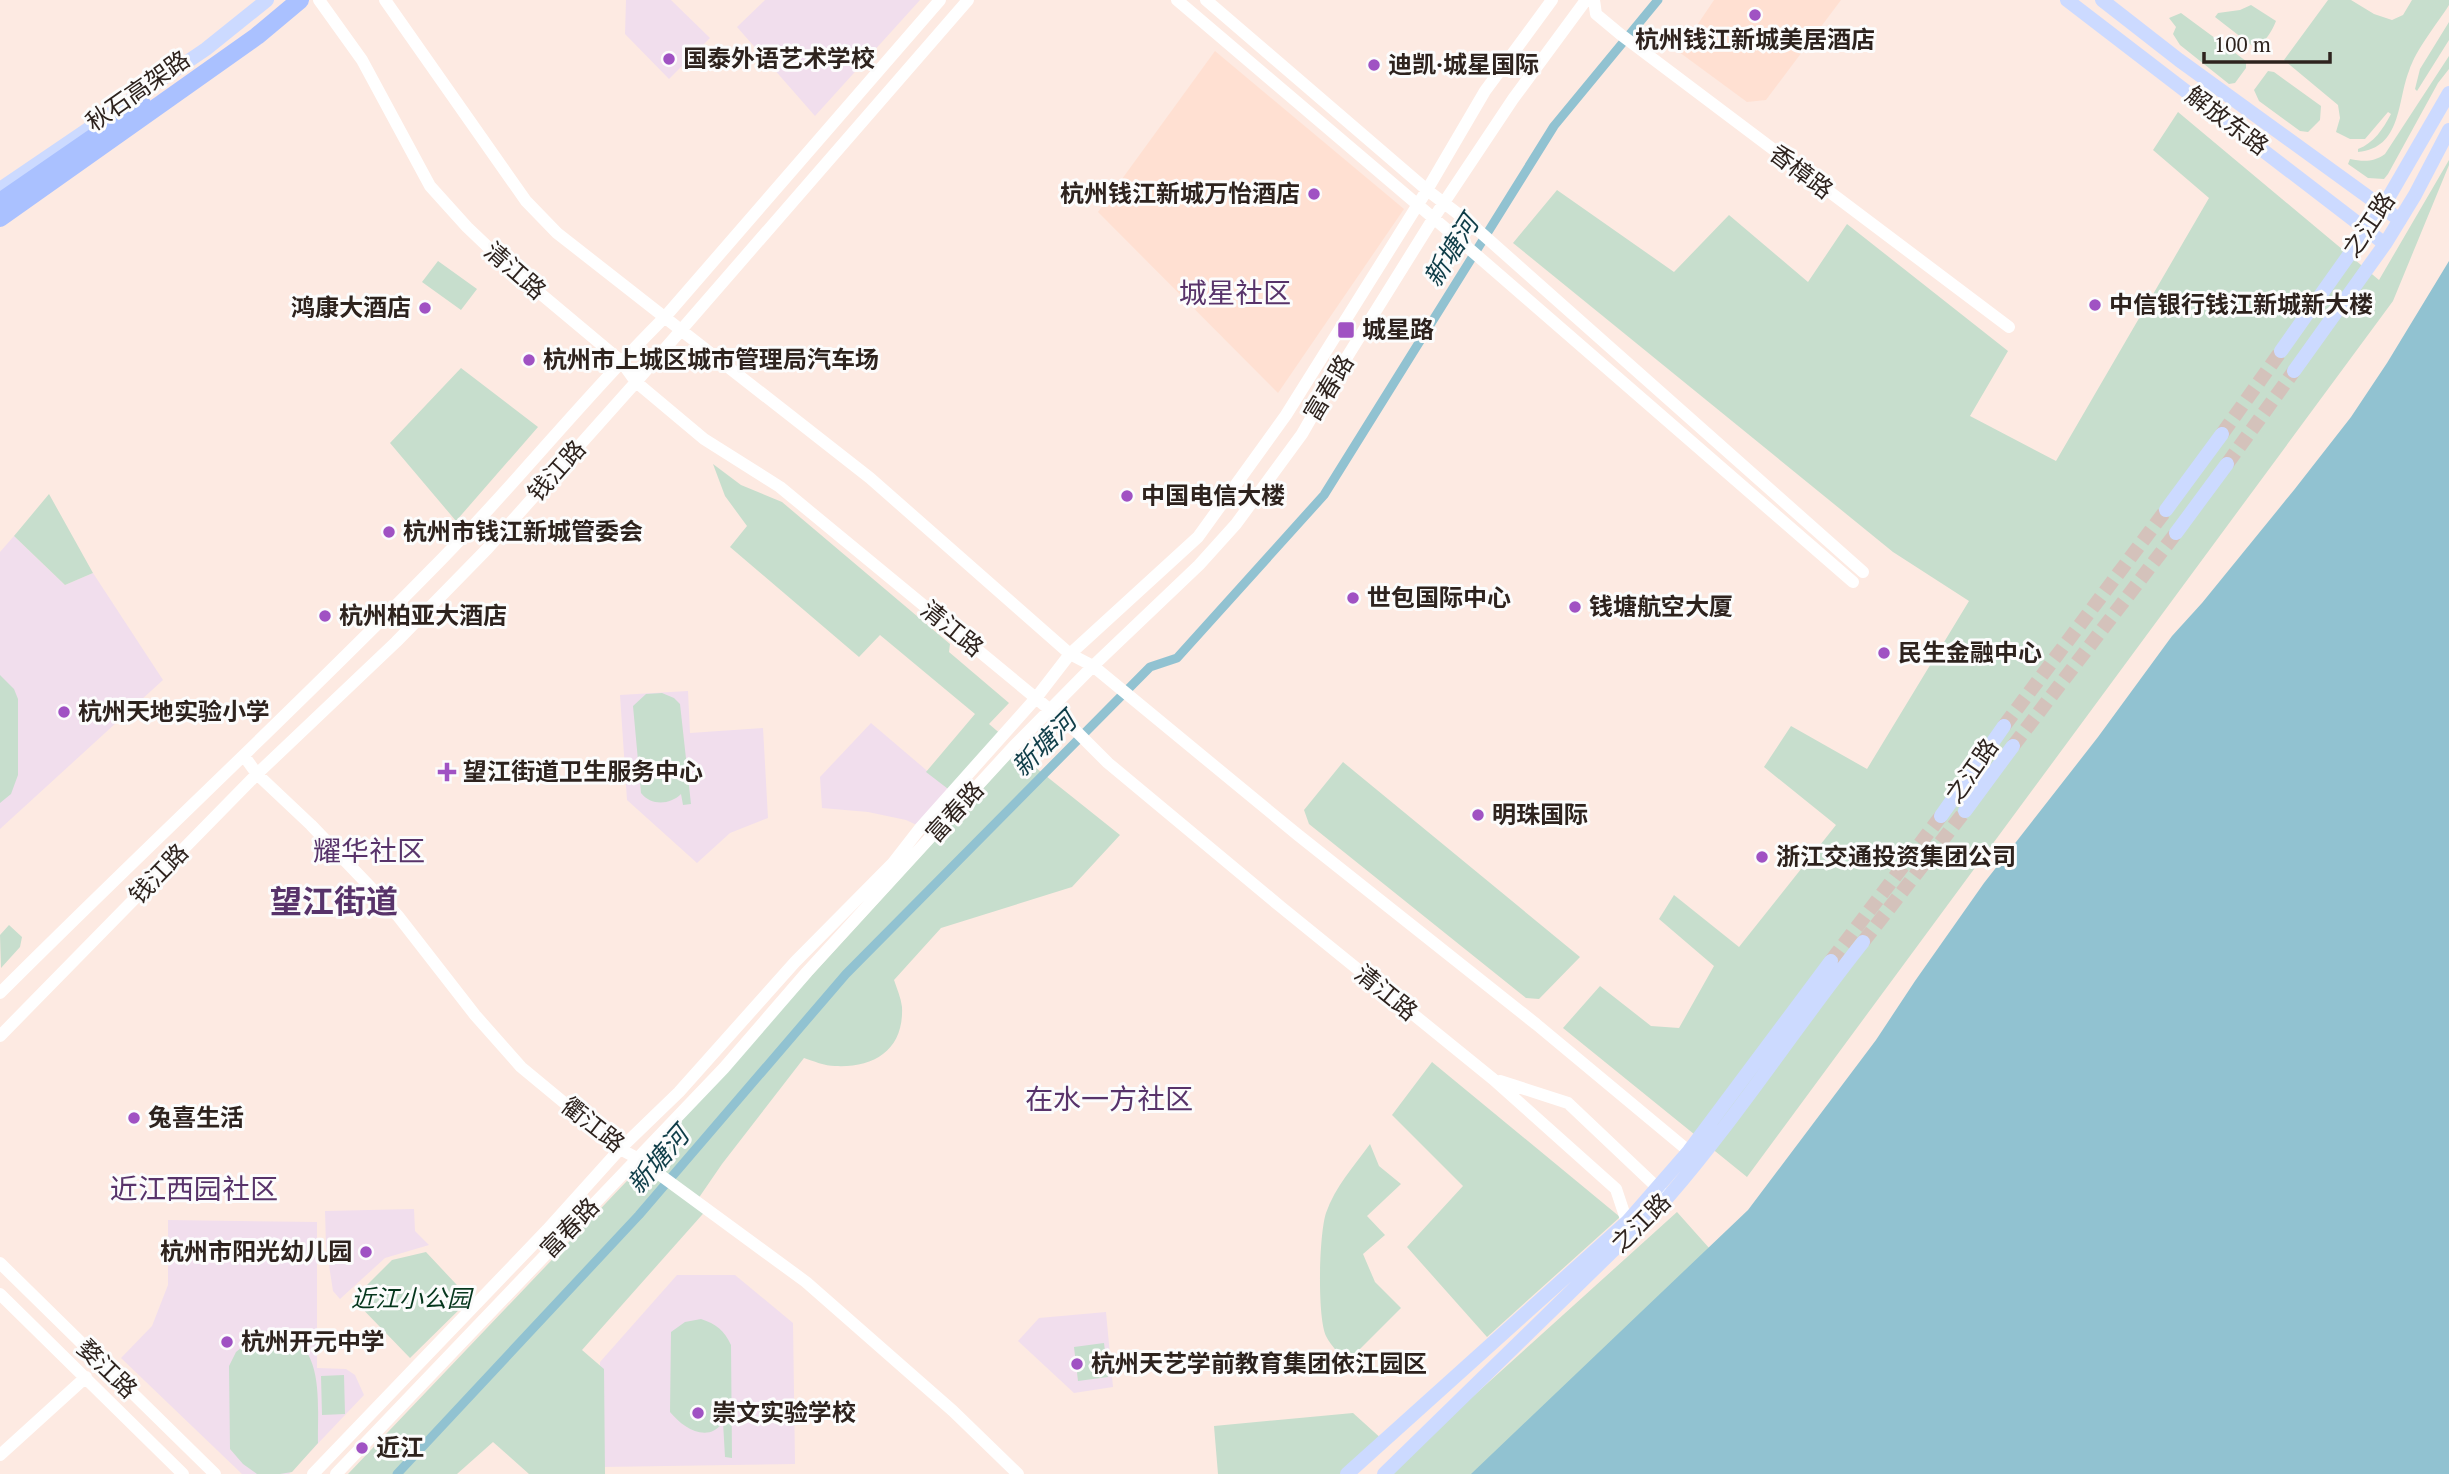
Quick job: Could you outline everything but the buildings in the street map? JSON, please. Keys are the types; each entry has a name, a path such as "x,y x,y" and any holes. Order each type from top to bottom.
{"highway":[{"name":"秋石高架路","path":"0,202 205,60 283,0"},
{"name":"秋石高架路","path":"0,218 257,36 300,0"},
{"path":"0,225 130,132 157,107"},
{"path":"0,191 43,163 92,137"}],"main road":[{"path":"0,191 206,49 267,0"},
{"path":"0,211 95,145 208,77 276,25 300,0"},
{"name":"清江路","path":"319,0 362,60 430,186 467,227 510,268 621,361 636,382 704,439 780,487 1082,736 1108,763 1199,840 1493,1079 1616,1189 1628,1222"},
{"path":"385,0 526,201 557,233 870,478 1070,654 1093,666 1298,835 1536,1024 1694,1156"},
{"name":"钱江路","path":"0,993 463,538 621,361 665,317 940,0"},
{"name":"钱江路","path":"0,1036 257,774 396,642 488,548 968,0"},
{"path":"1177,0 1486,265 1858,577 1499,247 1427,190 1206,0"},
{"name":"富春路","path":"313,1474 547,1230 620,1149 679,1092 795,962 893,863 929,818 1036,698 1070,654 1198,537 1286,415 1427,190 1485,91 1552,0"},
{"name":"富春路","path":"336,1474 724,1068 807,972 1014,747 1093,666 1199,565 1236,524 1302,434 1433,219 1513,99 1586,0"},
{"path":"1570,21 1596,14 1594,0"},
{"name":"解放东路","path":"2067,0 2385,244"},
{"name":"解放东路","path":"2102,0 2179,60 2400,220"},
{"name":"香樟路","path":"1596,14 2009,327"},
{"name":"之江路","path":"2281,351 2383,207 2449,93"},
{"name":"之江路","path":"2294,372 2385,244 2449,130"},
{"path":"2166,510 2222,434"},
{"path":"2176,533 2227,464"},
{"name":"之江路","path":"1941,816 2004,726"},
{"name":"之江路","path":"1965,811 2013,746"},
{"name":"衢江路","path":"244,756 257,774 311,825 398,916 475,1015 521,1067 620,1149 806,1282 953,1411 1018,1474"},
{"name":"之江路","path":"1384,1474 1663,1193 1863,942"},
{"name":"之江路","path":"1694,1156 1831,961"},
{"path":"1493,1079 1568,1103 1663,1193"},
{"name":"之江路","path":"1347,1474 1663,1193"},
{"name":"婺江路","path":"0,1264 215,1474"},
{"name":"婺江路","path":"0,1294 183,1474"},
{"path":"0,1455 86,1377"}],"shaded area":[{"name":"国泰外语艺术学校","path":"626,0 671,0 710,38 669,79 625,34"},
{"path":"765,0 920,0 815,116 737,27"},
{"path":"1714,0 1841,0 1766,100 1747,102 1679,52"},
{"path":"1215,51 1404,209 1278,393 1098,212"},
{"name":"杭州天地实验小学","path":"14,536 65,585 93,573 163,680 0,829 0,552"},
{"path":"688,691 690,733 763,728 768,818 730,833 697,863 627,800 620,695"},
{"path":"871,723 952,792 921,827 906,820 868,812 822,808 820,777"},
{"name":"杭州市阳光幼儿园","path":"414,1209 415,1231 429,1245 385,1258 340,1299 333,1291 326,1246 325,1211"},
{"name":"杭州开元中学","path":"168,1220 317,1222 317,1368 346,1369 355,1375 364,1395 289,1474 242,1474 121,1358 152,1326 168,1285"},
{"name":"崇文实验学校","path":"677,1275 735,1275 793,1323 795,1464 602,1467 600,1362"},
{"name":"杭州天艺学前教育集团依江园区","path":"1106,1312 1113,1387 1074,1393 1018,1341 1039,1318"}],"green space":[{"path":"2328,0 2351,0 2374,14 2392,20 2403,15 2412,0 2449,0 2449,5 2412,63 2396,121 2390,133 2372,149 2358,152 2358,149 2378,135 2391,114 2388,112 2365,139 2350,139 2336,132 2340,118 2338,105 2284,60"},
{"path":"2251,5 2276,21 2266,38 2255,45 2251,45 2215,17 2218,13 2240,10"},
{"path":"2181,13 2246,61 2246,68 2235,83 2229,84 2180,45 2173,34 2176,27 2169,18"},
{"path":"2449,22 2449,40 2417,91 2415,89 2420,69"},
{"path":"2449,56 2449,69 2438,83 2384,179 2368,178 2348,164 2350,159 2369,161 2385,154"},
{"path":"2268,71 2274,72 2321,106 2320,120 2308,132 2300,131 2259,101 2254,90"},
{"path":"2178,112 2379,280 2449,160 2449,165 2393,301 1747,1177 1563,1028 1600,986 1651,1026 1679,1028 1714,966 1659,919 1674,895 1739,947 1836,825 1764,767 1791,726 1867,769 1969,601 1893,552 1513,243 1557,190 1674,272 1729,215 1808,282 1847,224 2008,351 1970,416 2056,461 2209,198 2153,150"},
{"path":"438,261 477,289 461,310 422,282"},
{"path":"461,368 538,427 456,521 390,443"},
{"path":"713,464 741,485 782,502 950,644 949,652 1009,703 989,724 1003,736 952,792 926,772 975,714 880,635 859,657 730,547 747,526 725,496"},
{"path":"49,494 93,573 65,585 14,536"},
{"path":"0,675 14,689 18,699 18,775 11,794 0,803"},
{"path":"662,693 680,704 691,804 683,805 681,794 661,803 650,800 641,793 633,706 646,694"},
{"path":"1016,752 1120,835 1072,887 941,928 894,980 902,1007 901,1022 898,1035 884,1053 874,1060 849,1066 827,1065 804,1058 698,1199 709,1207 582,1350 604,1369 605,1474 529,1474 493,1442 457,1474 348,1474 645,1162 643,1160"},
{"path":"1343,762 1580,957 1539,999 1526,998 1309,824 1304,810"},
{"path":"9,925 22,937 20,947 1,968 0,935"},
{"path":"1432,1062 1620,1217 1487,1337 1407,1247 1463,1186 1392,1115"},
{"path":"1370,1144 1379,1166 1401,1184 1367,1216 1385,1235 1363,1254 1375,1282 1401,1308 1346,1363 1328,1340 1323,1326 1320,1294 1322,1238 1326,1213 1334,1194"},
{"path":"1677,1212 1710,1249 1472,1474 1387,1474"},
{"name":"近江小公园","path":"426,1252 470,1299 410,1358 353,1299 392,1260"},
{"path":"701,1319 719,1328 731,1345 732,1458 725,1457 723,1422 717,1429 703,1433 689,1428 670,1412 671,1332 685,1322"},
{"path":"259,1336 282,1336 296,1341 306,1351 316,1380 318,1443 292,1472 257,1474 243,1464 230,1449 229,1366 236,1352"},
{"path":"1104,1343 1108,1377 1078,1381 1074,1347"},
{"path":"344,1375 345,1414 322,1415 321,1376"},
{"path":"1353,1413 1384,1441 1347,1474 1218,1474 1214,1426"}],"water":[{"path":"2449,261 2449,1474 1471,1474 1748,1210 1876,1040 1984,883 2098,737 2172,636 2202,603 2351,417"}],"waterway":[{"name":"新塘河","path":"397,1474 639,1215 846,974 1150,667 1177,658 1324,495 1554,126 1658,0"}],"tunnel":[{"path":"2222,434 2281,351"},
{"path":"2227,464 2294,371"},
{"path":"2004,726 2166,510"},
{"path":"2013,746 2176,533"},
{"path":"1863,942 1965,811"},
{"path":"1831,961 1941,816"}],"place":[{"name":"杭州钱江新城美居酒店","path":"1755,15"},
{"name":"国泰外语艺术学校","path":"669,59"},
{"name":"迪凯·城星国际","path":"1374,65"},
{"name":"杭州钱江新城万怡酒店","path":"1314,194"},
{"name":"中信银行钱江新城新大楼","path":"2095,305"},
{"name":"鸿康大酒店","path":"425,308"},
{"name":"城星路","path":"1346,330"},
{"name":"杭州市上城区城市管理局汽车场","path":"529,360"},
{"name":"中国电信大楼","path":"1127,496"},
{"name":"杭州市钱江新城管委会","path":"389,532"},
{"name":"世包国际中心","path":"1353,598"},
{"name":"钱塘航空大厦","path":"1575,607"},
{"name":"杭州柏亚大酒店","path":"325,616"},
{"name":"民生金融中心","path":"1884,653"},
{"name":"杭州天地实验小学","path":"64,712"},
{"name":"望江街道卫生服务中心","path":"447,772"},
{"name":"明珠国际","path":"1478,815"},
{"name":"浙江交通投资集团公司","path":"1762,857"},
{"name":"兔喜生活","path":"134,1118"},
{"name":"杭州市阳光幼儿园","path":"366,1252"},
{"name":"杭州开元中学","path":"227,1342"},
{"name":"杭州天艺学前教育集团依江园区","path":"1077,1364"},
{"name":"崇文实验学校","path":"698,1413"},
{"name":"近江","path":"362,1448"}],"district":[{"name":"城星社区","path":"1235,293"},
{"name":"耀华社区","path":"369,851"},
{"name":"望江街道","path":"334,902"},
{"name":"在水一方社区","path":"1109,1099"},
{"name":"近江西园社区","path":"194,1189"}]}
